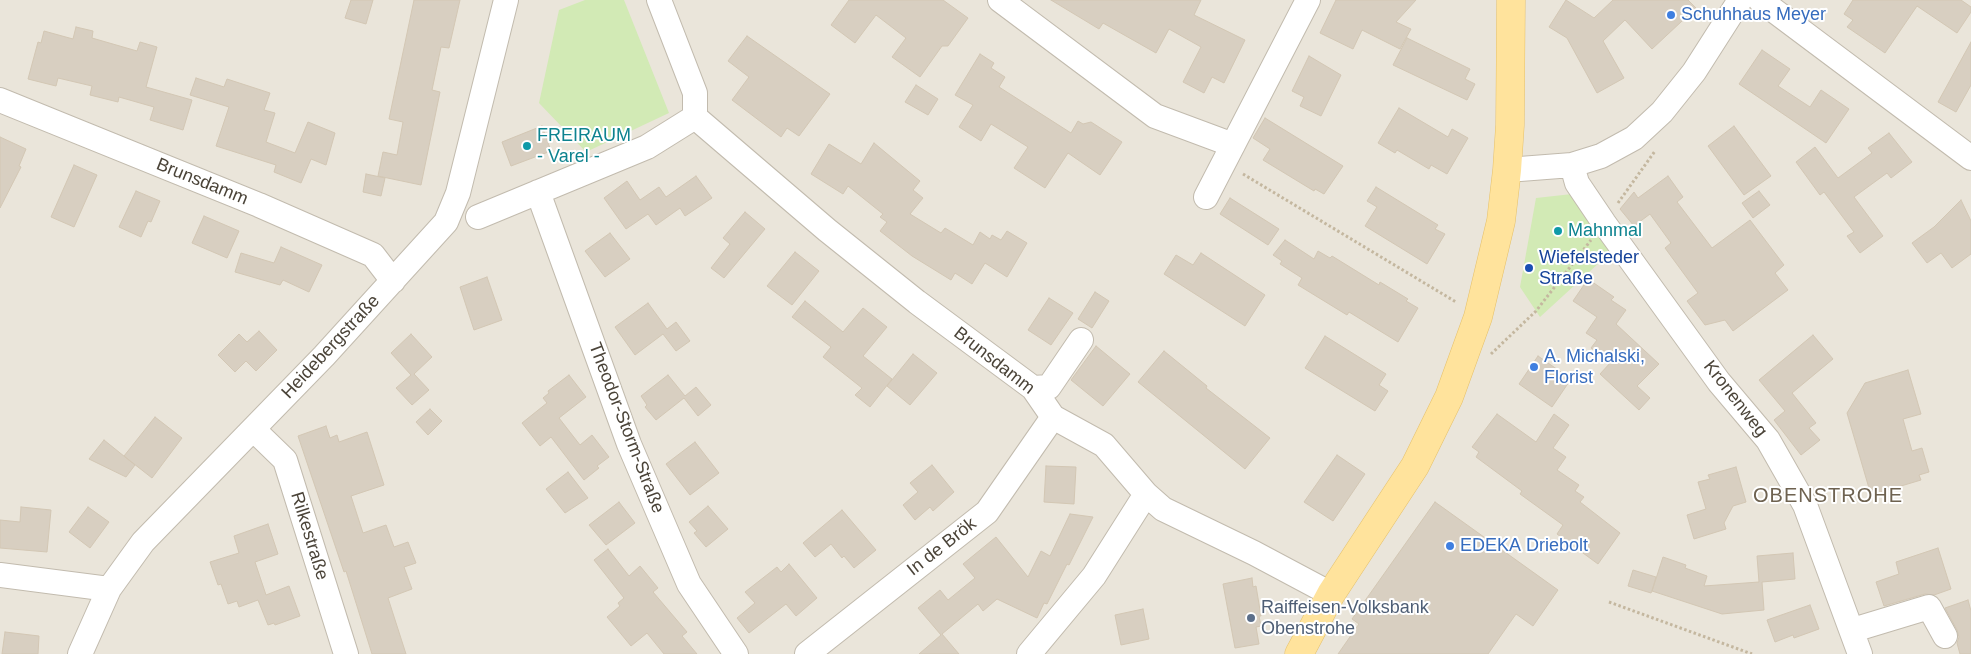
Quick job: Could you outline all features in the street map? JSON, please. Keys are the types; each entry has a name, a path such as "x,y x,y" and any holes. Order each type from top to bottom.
{"main road":[{"path":"1299,654 1331,594 1415,466 1449,397 1478,317 1501,221 1507,170 1512,0"}],"street":[{"name":"Heidebergstraße","path":"80,654 109,589 143,542 253,429 446,222 458,193 506,0"},
{"path":"478,217 647,147 695,117 695,93 659,0"},
{"path":"1000,0 1155,116 1229,154"},
{"path":"1206,198 1308,0"},
{"path":"1507,170 1572,165 1601,156 1634,138 1662,112 1694,72 1740,0"},
{"path":"1760,0 1971,158"},
{"name":"Brunsdamm","path":"0,100 249,201 373,255 393,281"},
{"name":"Brunsdamm","path":"695,117 834,236 917,302 1033,388 1053,417 1104,446 1146,494 1163,509 1254,553 1331,594"},
{"name":"Kronenweg","path":"1572,165 1577,183 1604,223 1719,382 1768,440 1805,505 1853,630 1860,654"},
{"name":"Theodor-Storm-Straße","path":"538,192 629,444 689,584 736,654"},
{"path":"1033,388 1049,387 1081,340"},
{"name":"In de Brök","path":"807,654 987,512 1053,417"},
{"name":"Rilkestraße","path":"253,429 285,460 346,654"},
{"path":"1029,654 1094,576 1146,494"},
{"path":"0,575 109,589"},
{"path":"1853,630 1929,607 1946,636"}],"path":[{"path":"1229,154 1461,304"},
{"path":"1489,356 1536,311 1604,223"},
{"path":"1609,602 1752,654"}],"shaded area":[{"path":"0,0 1971,0 1971,654 0,654"}],"green space":[{"path":"585,0 624,0 669,113 586,152 539,103 559,10"},
{"path":"1572,194 1612,251 1540,317 1520,287 1536,198"}],"building":[{"path":"351,0 373,0 366,24 345,18"},
{"path":"414,0 460,0 449,48 441,47 432,90 440,92 421,185 378,176 383,152 397,155 403,122 389,119"},
{"path":"849,0 943,0 968,18 948,46 942,46 920,77 892,57 906,38 876,15 855,43 831,25"},
{"path":"1051,0 1201,0 1194,15 1245,40 1224,83 1212,77 1204,93 1183,82 1201,47 1169,29 1156,53 1103,23 1099,29"},
{"path":"1336,0 1416,0 1396,22 1411,29 1400,49 1362,30 1353,49 1320,33"},
{"path":"1566,0 1594,18 1613,0 1688,0 1696,8 1652,49 1625,20 1603,41 1624,78 1597,93 1567,38 1549,27"},
{"path":"1853,0 1961,0 1971,7 1971,12 1957,33 1917,6 1885,53 1847,27 1853,20 1844,14"},
{"path":"76,27 93,31 92,38 137,51 140,42 157,47 146,87 192,100 183,130 150,120 154,107 119,97 118,102 90,95 92,86 58,78 56,86 28,79 38,42 41,43 44,31 73,39"},
{"path":"747,36 830,94 799,136 787,128 781,137 732,100 749,77 728,61"},
{"path":"1407,38 1470,69 1465,79 1475,84 1467,100 1393,65"},
{"path":"1971,42 1971,85 1956,112 1938,102"},
{"path":"1762,50 1790,69 1778,86 1810,107 1821,90 1849,109 1826,143 1739,84"},
{"path":"980,54 994,63 991,68 1005,77 999,87 1071,133 1078,121 1083,124 1091,122 1122,142 1100,175 1068,153 1045,188 1014,168 1028,147 991,124 981,141 959,127 973,105 955,95"},
{"path":"1309,56 1341,75 1321,116 1300,106 1304,97 1292,91"},
{"path":"196,78 224,87 227,79 270,93 264,110 275,113 266,142 295,153 308,122 335,133 326,165 311,159 301,183 274,172 276,165 216,146 229,107 190,95"},
{"path":"916,85 938,99 928,115 905,102"},
{"path":"1399,108 1448,137 1452,129 1468,138 1447,174 1431,165 1429,169 1397,150 1395,153 1378,143"},
{"path":"1265,118 1343,166 1324,194 1315,189 1314,191 1263,160 1270,149 1253,138"},
{"name":"FREIRAUM - Varel -","path":"542,126 551,151 511,166 502,142"},
{"path":"1734,126 1771,176 1744,195 1708,146"},
{"path":"1889,133 1912,162 1891,178 1887,173 1854,197 1883,236 1860,253 1847,236 1854,232 1824,192 1820,195 1796,162 1815,147 1838,178 1872,153 1868,148"},
{"path":"0,137 26,149 19,166 21,167 0,208"},
{"path":"874,143 920,181 913,190 923,198 910,214 941,233 945,228 973,245 980,232 990,239 992,235 1001,240 1007,231 1027,243 1007,277 985,263 972,284 955,273 951,280 912,256 880,231 887,222 880,217 883,214 848,186 843,194 811,174 829,144 861,164"},
{"path":"74,165 97,175 74,227 51,217"},
{"path":"366,174 385,178 381,196 363,192"},
{"path":"696,176 712,198 685,216 680,208 656,225 648,214 626,229 604,198 627,181 640,200 659,187 666,197"},
{"path":"1668,176 1683,197 1677,202 1712,248 1750,220 1784,265 1775,273 1788,290 1733,331 1725,320 1705,325 1687,301 1698,293 1665,248 1671,243 1650,214 1634,226 1620,209 1634,192 1638,198"},
{"path":"1376,187 1438,225 1435,229 1445,234 1427,264 1365,226 1377,207 1367,201"},
{"path":"136,191 160,201 151,222 148,221 141,237 119,227"},
{"path":"1759,191 1770,205 1753,218 1742,203"},
{"path":"1230,198 1279,229 1268,245 1220,214"},
{"path":"1961,200 1971,221 1971,254 1952,268 1941,253 1927,263 1912,243 1934,227"},
{"path":"745,212 765,229 724,278 711,268 730,244 723,238"},
{"path":"204,216 239,231 227,258 192,243"},
{"path":"610,233 630,259 605,277 585,251"},
{"path":"1285,240 1314,259 1318,251 1330,258 1332,256 1379,285 1380,282 1408,299 1406,301 1418,308 1398,342 1349,312 1347,315 1298,285 1302,278 1280,264 1282,261 1273,255"},
{"path":"281,247 322,265 309,292 283,280 280,285 235,272 241,253 274,263"},
{"path":"795,252 819,271 792,305 767,286"},
{"path":"1201,253 1265,295 1245,326 1164,274 1176,255 1193,265"},
{"path":"487,277 502,320 474,330 460,287"},
{"path":"1588,279 1614,297 1611,300 1626,310 1616,324 1659,364 1637,386 1650,398 1639,410 1600,374 1611,362 1591,348 1597,340 1586,333 1597,317 1573,301"},
{"path":"1095,292 1109,301 1092,328 1078,319"},
{"path":"1049,298 1073,313 1051,345 1028,330"},
{"path":"805,301 843,332 863,308 887,327 863,356 892,379 870,407 855,395 862,388 823,357 831,347 792,317"},
{"path":"648,303 667,329 676,322 690,341 676,351 663,334 635,355 615,327"},
{"path":"259,331 277,350 256,371 246,361 235,372 218,355 239,334 247,342"},
{"path":"411,334 432,357 414,374 429,390 412,405 396,388 411,375 391,353"},
{"path":"1813,335 1833,359 1792,393 1816,423 1809,428 1820,440 1801,455 1774,420 1785,411 1759,380"},
{"path":"1325,336 1386,374 1379,385 1388,391 1375,411 1305,368"},
{"path":"1096,346 1130,374 1103,406 1071,380"},
{"path":"1164,351 1207,386 1206,388 1270,438 1245,469 1138,382"},
{"path":"913,354 937,373 910,405 887,386"},
{"path":"1538,356 1571,379 1552,407 1519,384"},
{"path":"1908,370 1921,414 1903,419 1912,451 1922,448 1929,472 1919,475 1921,480 1871,495 1847,413 1865,383"},
{"path":"569,375 586,397 559,418 580,445 592,435 609,457 597,466 599,468 584,480 551,437 540,446 522,423 547,403 543,398 549,393 548,391"},
{"path":"668,375 685,396 696,387 711,405 698,416 684,398 656,420 645,407 647,405 641,396"},
{"path":"430,409 442,421 428,435 416,422"},
{"path":"1497,414 1536,442 1554,414 1569,425 1553,448 1566,457 1557,470 1579,485 1575,491 1584,497 1580,502 1620,533 1598,564 1557,534 1563,525 1520,494 1522,491 1476,457 1479,452 1472,447"},
{"path":"155,417 182,438 152,478 124,456"},
{"path":"326,426 330,438 337,435 339,442 367,432 384,485 351,496 363,533 386,525 394,547 408,542 416,563 404,567 412,589 388,598 406,654 372,654 346,571 344,572 298,436"},
{"path":"104,440 135,465 126,477 89,459"},
{"path":"695,442 719,473 690,495 666,464"},
{"path":"1337,455 1365,474 1333,521 1304,502"},
{"path":"932,465 954,492 933,511 930,507 915,520 903,505 918,492 910,483"},
{"path":"1046,466 1076,467 1074,504 1044,502"},
{"path":"1736,467 1746,502 1733,506 1724,523 1726,529 1694,539 1687,515 1706,509 1698,482 1710,479 1708,475"},
{"path":"568,472 588,498 565,513 546,489"},
{"path":"619,502 635,523 606,545 589,525"},
{"name":"EDEKA Driebolt","path":"1435,502 1558,590 1533,626 1516,614 1488,654 1338,654 1359,624 1352,619"},
{"path":"708,506 728,529 706,547 694,533 697,531 689,522"},
{"path":"21,507 51,510 47,552 0,548 0,520 20,522"},
{"path":"88,507 109,522 90,548 69,532"},
{"path":"842,510 876,550 854,568 844,556 842,558 831,544 815,557 803,543"},
{"path":"1070,514 1093,517 1069,565 1067,564 1047,604 1044,603 1037,618 997,599 983,611 978,604 942,634 959,654 919,654 941,635 918,608 940,590 948,600 975,578 963,564 996,537 1028,577 1041,551 1050,556"},
{"path":"268,524 278,554 255,562 266,595 289,586 300,616 275,625 274,623 268,625 258,600 239,607 237,601 228,604 221,584 218,585 210,562 239,553 234,536"},
{"path":"1938,548 1951,589 1934,595 1925,594 1884,606 1876,582 1899,574 1896,562"},
{"path":"608,549 629,576 640,566 658,588 653,592 687,632 682,636 697,654 664,654 647,633 631,646 607,617 620,606 618,603 624,598 594,560"},
{"path":"1793,553 1795,579 1762,582 1764,610 1722,614 1652,591 1663,557 1686,565 1685,568 1707,576 1704,586 1759,582 1757,556"},
{"path":"789,564 817,598 796,616 786,604 749,633 737,618 755,603 745,592 777,567 781,572"},
{"path":"1633,570 1656,577 1651,593 1628,586"},
{"path":"1252,578 1253,587 1256,586 1261,616 1259,616 1261,626 1256,627 1259,644 1235,648 1223,584"},
{"path":"1968,600 1971,611 1971,654 1960,654 1957,643 1959,637 1957,630 1945,608"},
{"path":"1810,605 1819,629 1794,638 1793,635 1775,642 1767,620"},
{"path":"1143,609 1149,639 1121,645 1115,615"},
{"path":"5,632 39,636 38,654 2,654"}],"place":[{"name":"Schuhhaus Meyer","path":"1671,15"},
{"name":"FREIRAUM - Varel -","path":"527,146"},
{"name":"Mahnmal","path":"1558,231"},
{"name":"Wiefelsteder Straße","path":"1529,268"},
{"name":"A. Michalski, Florist","path":"1534,367"},
{"name":"EDEKA Driebolt","path":"1450,546"},
{"name":"Raiffeisen-Volksbank Obenstrohe","path":"1251,618"}],"district":[{"name":"OBENSTROHE","path":"1828,496"}]}
